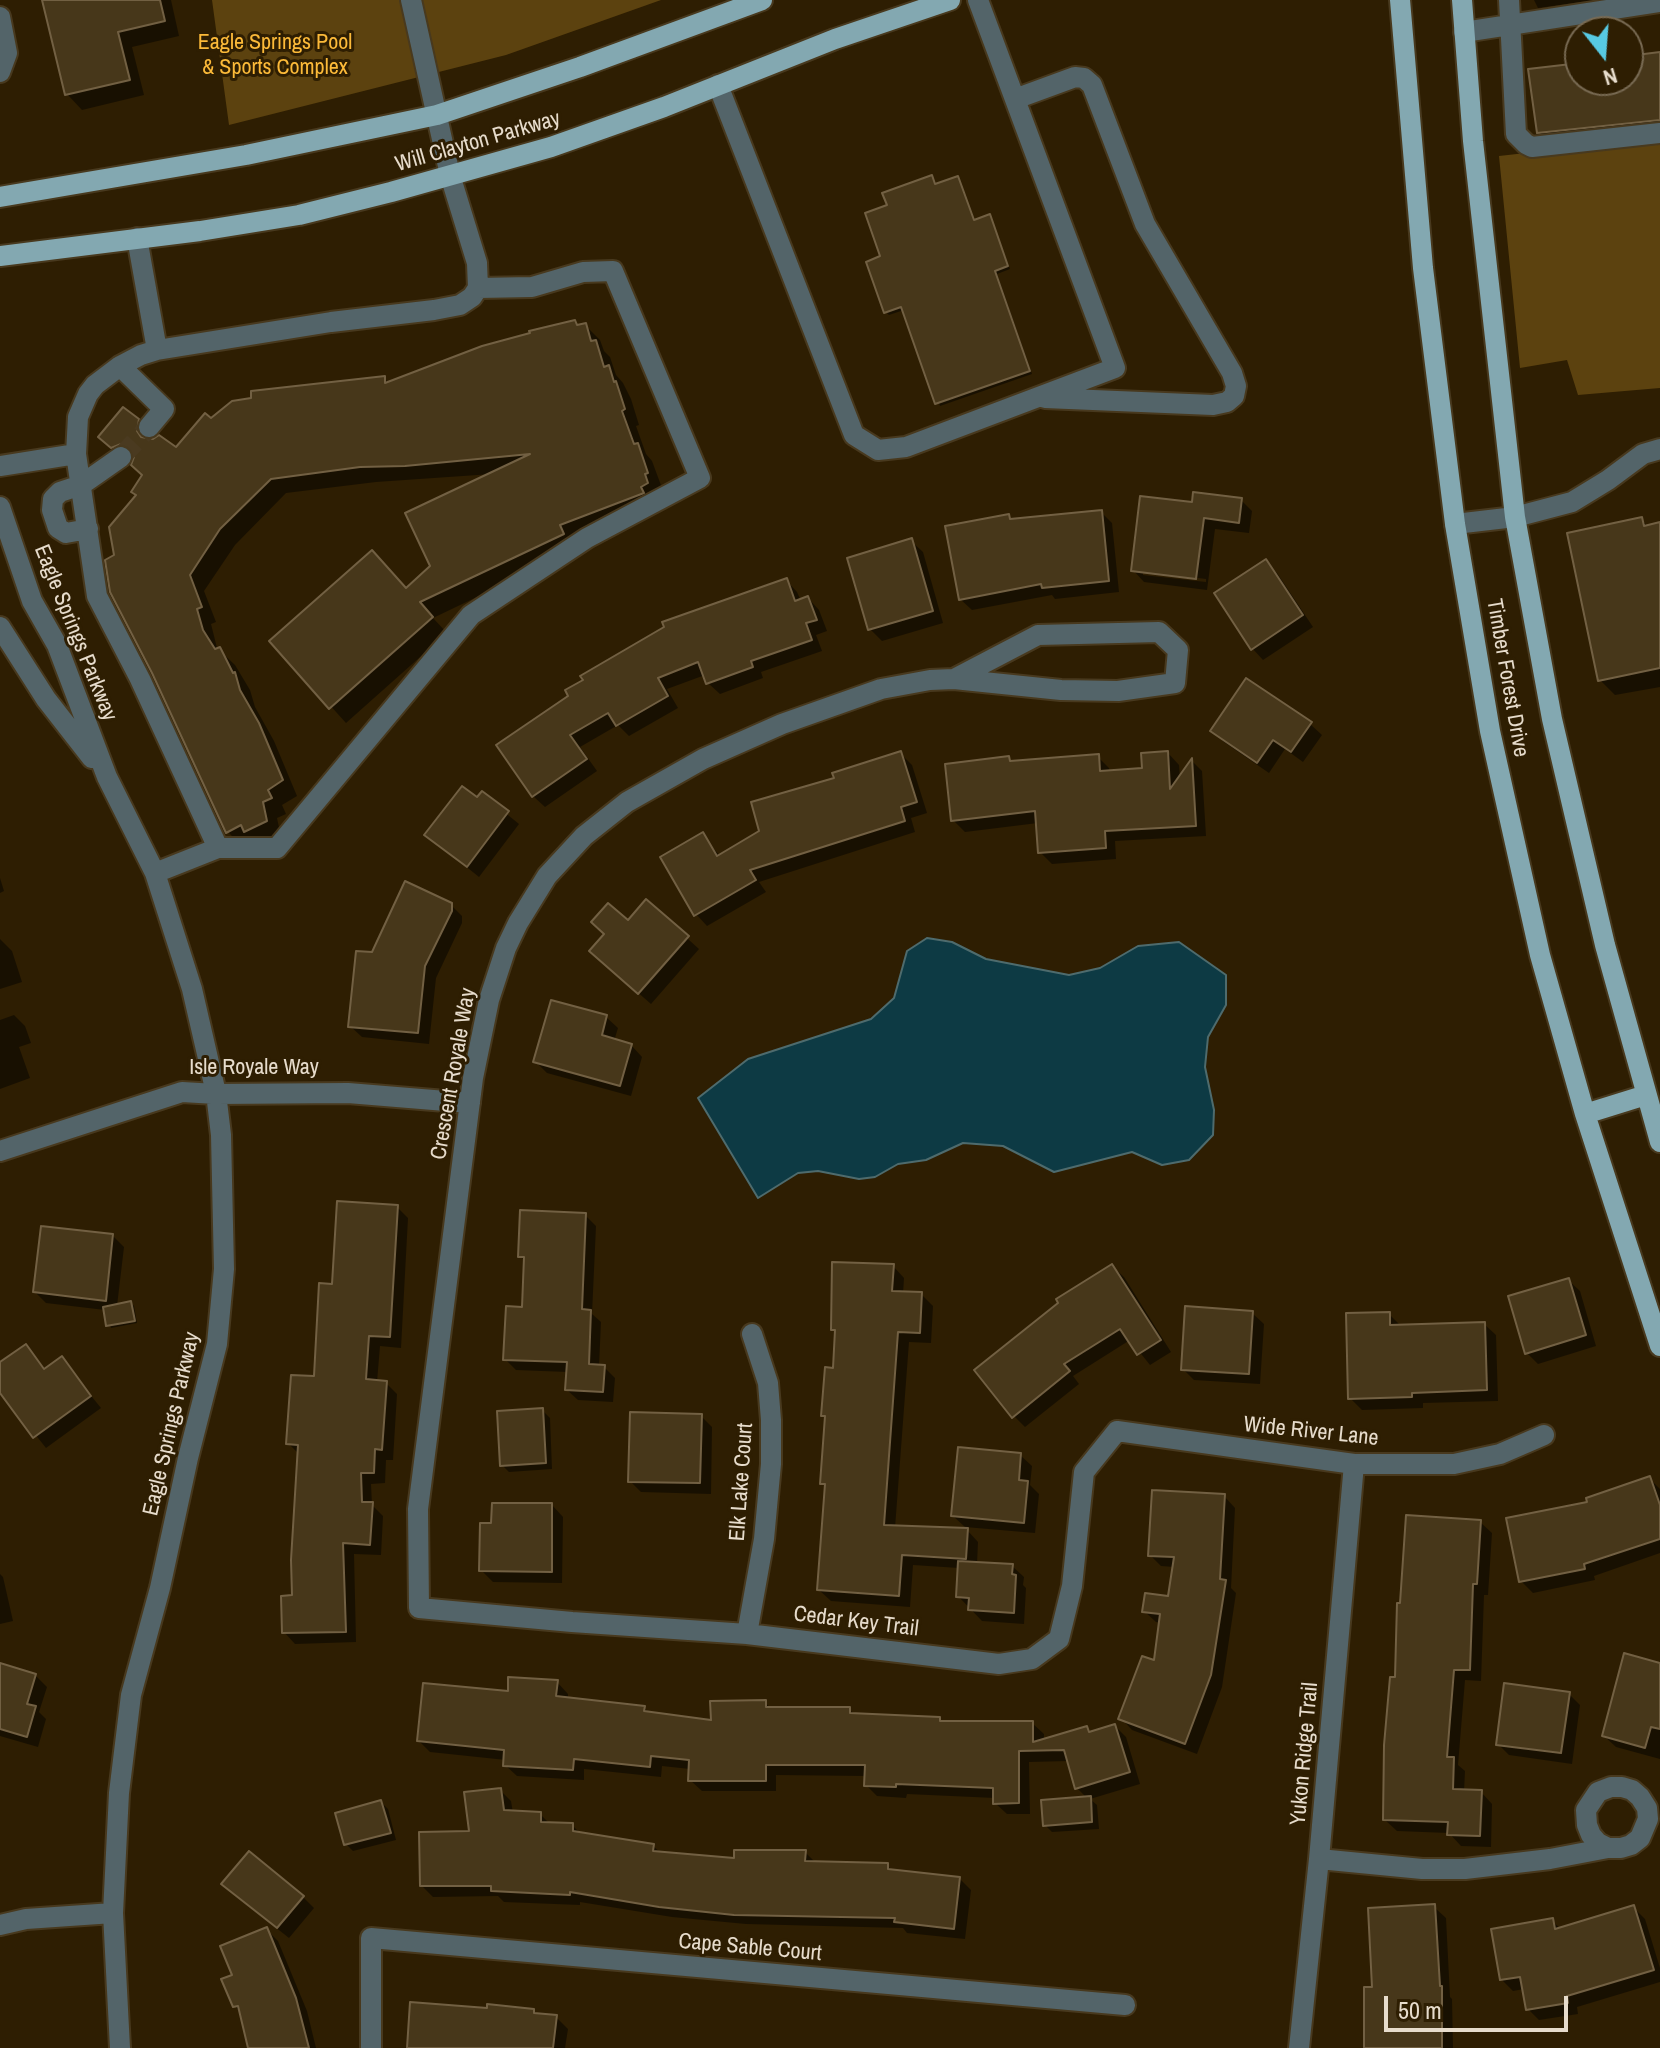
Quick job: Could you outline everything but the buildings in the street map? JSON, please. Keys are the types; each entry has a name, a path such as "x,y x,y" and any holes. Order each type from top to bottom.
{"main road":[{"name":"Will Clayton Parkway","path":"0,197 246,155 437,115 621,53 762,0"},
{"name":"Will Clayton Parkway","path":"0,256 299,215 391,192 551,147 835,39 950,0"},
{"name":"Timber Forest Drive","path":"1400,0 1423,268 1455,524 1490,731 1540,955 1585,1114 1660,1346"},
{"name":"Timber Forest Drive","path":"1462,0 1484,252 1515,517 1552,719 1605,945 1660,1142"},
{"path":"1585,1114 1646,1095"}],"street":[{"path":"218,848 140,679 97,596 76,454 78,417 82,404 95,385 120,366 157,350 331,322 434,310 460,305 472,297 478,288 477,263 450,175 411,0"},
{"path":"718,85 854,435 878,450 906,447 1115,368 978,0"},
{"path":"1509,0 1516,134 1526,144 1532,147 1660,133"},
{"path":"1464,32 1659,2"},
{"path":"0,17 7,53 0,72"},
{"path":"1015,99 1075,77 1084,78 1092,85 1145,224 1232,373 1236,386 1234,396 1227,402 1213,405 1037,397"},
{"path":"137,238 157,350"},
{"path":"155,873 218,848 277,848 471,615 587,538 700,478 613,271 583,272 532,287 478,288"},
{"path":"120,366 164,409 149,427"},
{"path":"1455,524 1515,517 1572,502 1643,454 1660,449"},
{"path":"0,466 76,454"},
{"path":"88,529 66,533 58,528 52,510 53,499 60,492 81,485 121,457"},
{"name":"Eagle Springs Parkway","path":"0,507 32,601 57,645 107,777 155,873 192,989 216,1094 224,1191 224,1269 217,1344 160,1588 131,1695 119,1793 113,1913 120,2048"},
{"name":"Eagle Springs Parkway","path":"0,627 46,699 107,777"},
{"name":"Crescent Royale Way","path":"419,1608 418,1509 470,1103 483,1026 506,948 518,923 547,876 584,836 627,802 703,759 756,735 881,689 930,680 954,679 1061,690 1118,691 1175,683 1178,650 1159,632 1038,635 954,679"},
{"name":"Isle Royale Way","path":"0,1151 182,1092 309,1091 470,1103"},
{"name":"Elk Lake Court","path":"747,1634 764,1539 771,1464 768,1383 752,1334"},
{"name":"Cedar Key Trail","path":"419,1608 747,1634 999,1664 1032,1659 1059,1639 1072,1586 1084,1472 1117,1431"},
{"name":"Wide River Lane","path":"1117,1431 1354,1464 1454,1464 1500,1454 1544,1435"},
{"name":"Yukon Ridge Trail","path":"1299,2048 1354,1464"},
{"path":"1319,1859 1422,1869 1465,1869 1550,1859 1608,1848"},
{"path":"0,1925 26,1919 113,1913"},
{"name":"Cape Sable Court","path":"371,2048 371,1938 1125,2005"}],"green space":[{"name":"Eagle Springs Pool & Sports Complex","path":"212,0 661,0 506,55 229,125"},
{"path":"1660,138 1660,388 1578,395 1567,360 1520,368 1499,156"}],"water":[{"path":"927,938 952,942 986,959 1069,975 1100,968 1138,946 1179,942 1226,975 1226,1005 1208,1037 1205,1067 1214,1110 1213,1135 1189,1160 1162,1165 1132,1152 1054,1172 1003,1146 963,1143 926,1160 898,1164 875,1177 859,1179 818,1171 798,1173 758,1198 698,1098 748,1059 871,1019 894,998 907,951"}],"tunnel":[{"path":"121,457 149,427"}]}
